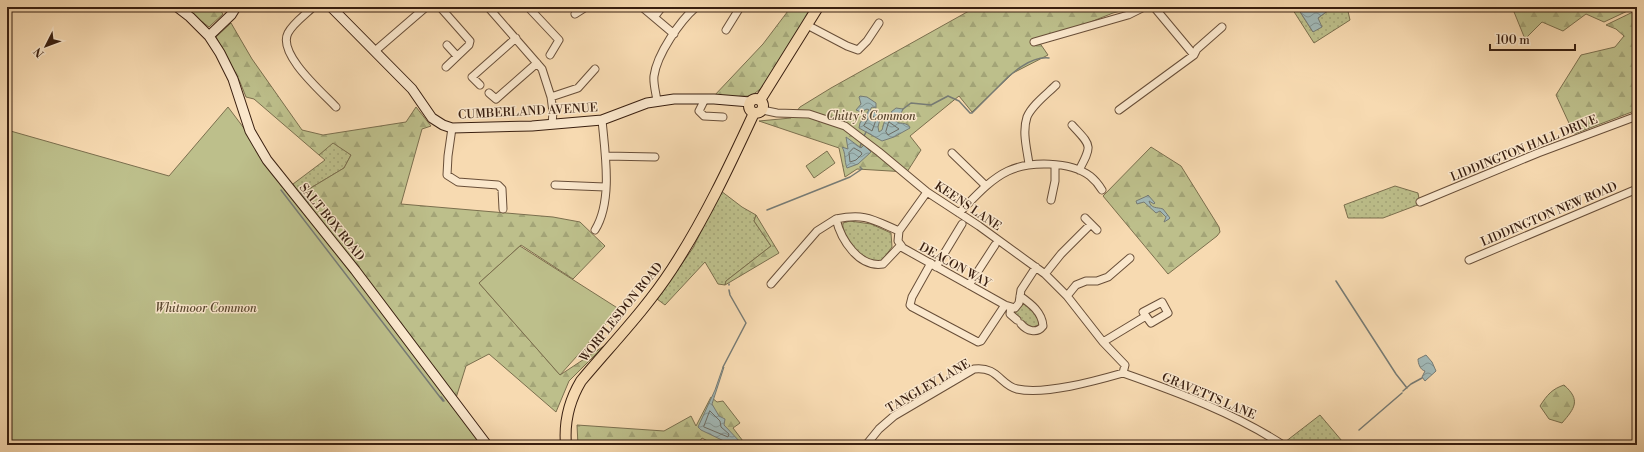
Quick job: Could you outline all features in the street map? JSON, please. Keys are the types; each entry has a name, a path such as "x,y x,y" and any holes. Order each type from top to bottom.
{"main road":[{"path":"760,100 818,7"},
{"path":"756,98 760,100 764,106 758,112 750,109 750,102 756,98"},
{"name":"WORPLESDON ROAD","path":"566,445 565,435 569,406 581,381 632,321 671,270 708,210 758,112"}],"street":[{"name":"SALT BOX ROAD","path":"177,7 190,17 209,36 220,53 233,79 250,131 267,160 355,270 487,445"},
{"path":"209,36 231,15 236,7"},
{"path":"314,7 291,29 286,38 286,44 298,68 336,107"},
{"name":"CUMBERLAND AVENUE","path":"331,7 412,89 432,118 443,125 452,128 532,126 602,120 638,106 657,101 674,99 705,99 750,102"},
{"path":"375,51 426,7"},
{"path":"440,7 470,41 469,45 446,67"},
{"path":"528,7 559,40 550,55"},
{"path":"576,14 586,7"},
{"path":"642,7 655,16 674,34"},
{"path":"655,16 662,7"},
{"path":"657,101 654,78 658,58 685,17 696,7"},
{"path":"1034,42 1128,15 1144,7"},
{"path":"1154,7 1194,55"},
{"path":"726,30 738,8"},
{"path":"493,9 542,69 551,96 553,112 552,124"},
{"path":"807,25 847,46 858,50 867,41 879,23"},
{"path":"1119,110 1194,55 1197,49 1222,27"},
{"path":"480,85 472,77 516,38"},
{"path":"447,45 457,56"},
{"path":"489,93 496,99 537,63"},
{"path":"551,96 578,88 594,69"},
{"path":"1029,164 1025,132 1027,118 1032,110 1056,85"},
{"path":"705,99 699,111 704,116 723,117"},
{"name":"KEENS LANE","path":"758,112 809,114 845,126 927,192 1045,274 1067,296 1103,342 1125,365 1123,373"},
{"name":"LIDDINGTON HALL DRIVE","path":"1420,202 1538,153 1637,116"},
{"path":"595,230 600,222 604,206 606,156 602,120"},
{"path":"1072,125 1088,142 1089,152 1079,170"},
{"path":"452,128 447,175 458,182 498,185 502,189 503,209"},
{"path":"952,153 986,186"},
{"path":"606,156 655,157"},
{"path":"959,213 986,186 1007,171 1029,164 1055,165 1079,170 1090,176 1102,190"},
{"path":"1051,200 1055,181 1055,165"},
{"path":"555,185 605,187"},
{"name":"LIDDINGTON NEW ROAD","path":"1469,260 1637,189"},
{"path":"771,284 818,231 836,219 853,215 866,217 899,231 927,192"},
{"path":"1085,218 1097,230"},
{"path":"836,219 838,228 850,250 868,263 883,264 901,245"},
{"path":"962,224 912,297 910,305 978,342 981,341 1008,306"},
{"path":"1045,274 1061,254 1091,224"},
{"name":"DEACON WAY","path":"899,231 898,241 903,248 1008,306"},
{"path":"969,285 995,244"},
{"path":"1067,296 1076,285 1086,281 1097,281 1108,277 1130,258"},
{"path":"1008,306 1014,308 1019,303 1021,290 1036,267"},
{"path":"1008,306 1010,314 1024,328 1036,331 1040,330 1043,326 1043,321 1038,311 1020,296"},
{"path":"1103,342 1146,316"},
{"name":"TANGLEY LANE","path":"866,445 878,429 894,416 974,369 984,368 994,373 1016,389 1034,391 1084,384 1123,373"},
{"name":"GRAVETTS LANE","path":"1123,373 1213,408 1261,431 1283,445"}],"green space":[{"path":"182,7 218,7 223,14 209,27"},
{"path":"791,7 815,7 763,87 751,96 713,97 763,44"},
{"name":"Chitty's Common","path":"976,7 1135,7 1113,13 1063,33 1037,39 1048,55 1013,73 972,112 959,96 910,136 921,150 907,172 857,169 845,177 839,148 759,121 791,118 800,107 831,88"},
{"path":"1291,7 1297,7 1313,32 1318,18 1333,7 1347,7 1350,20 1314,43"},
{"path":"1512,7 1636,7 1604,22 1586,14 1563,31 1542,22 1525,39"},
{"path":"1637,10 1637,110 1574,134 1556,95 1581,55 1615,47 1624,36 1616,29 1606,25"},
{"path":"231,23 252,59 302,130 323,135 406,122 416,107 431,126 422,129 401,204 553,217 580,222 605,246 573,279 521,245 479,283 560,375 604,346 569,381 556,412 489,354 466,366 456,398 299,195 344,168 351,155 333,143 319,155 254,99 246,97 240,82 216,37"},
{"name":"Whitmoor Common","path":"228,107 482,445 7,445 7,130 169,176"},
{"path":"333,142 351,155 344,168 299,195 293,184 325,160 319,155"},
{"path":"1151,147 1181,166 1219,227 1220,232 1217,236 1168,274 1103,196"},
{"path":"827,151 835,163 814,178 806,166"},
{"path":"1395,186 1418,193 1420,204 1383,218 1348,218 1344,205"},
{"path":"721,191 742,207 756,215 754,221 771,246 726,281 725,285 718,284 705,262 665,305 657,299 693,248"},
{"path":"756,215 779,253 725,285 726,281 771,246 754,221"},
{"path":"850,221 871,224 891,233 892,247 880,263 863,258 850,245 844,234 843,223"},
{"path":"520,246 619,309 560,375 479,283"},
{"path":"1026,303 1032,308 1041,324 1036,329 1028,328 1013,314 1020,305"},
{"path":"1564,385 1573,395 1574,404 1570,413 1562,423 1549,419 1540,406 1550,393 1556,388"},
{"path":"711,397 717,402 723,401 740,423 733,428 746,445 715,445 702,438 697,445 578,445 577,425 664,431 691,416 696,426"},
{"path":"1320,415 1342,441 1338,445 1317,445 1314,442 1311,445 1290,445 1285,442"}],"water":[{"path":"1297,7 1333,7 1318,18 1322,27 1313,32"},
{"path":"860,96 867,97 876,103 876,108 872,107 870,110 876,113 880,119 878,127 879,132 882,130 886,116 888,115 893,118 894,116 891,112 896,108 903,109 899,118 895,118 894,120 907,125 910,128 894,137 882,141 859,128 860,123 869,110 867,109 861,112 856,110 861,104"},
{"path":"846,137 861,148 864,145 871,152 858,164 847,168 842,147 848,149"},
{"path":"1148,195 1155,203 1154,204 1149,201 1150,204 1154,207 1163,209 1170,218 1169,219 1164,222 1166,217 1160,211 1156,213 1144,202 1137,204 1136,201"},
{"path":"1426,355 1432,362 1436,371 1425,381 1422,377 1425,371 1421,368 1418,359"},
{"path":"723,367 712,404 719,416 725,419 724,425 743,445 729,445 698,427 715,390"}],"waterway":[{"path":"999,86 1022,66 1035,60 1049,58"},
{"path":"903,109 911,103 931,105 948,96 959,101 970,113 972,113 998,87"},
{"path":"863,138 866,132"},
{"path":"860,147 862,141"},
{"path":"767,210 850,177 862,169 860,167"},
{"path":"281,190 443,401"},
{"path":"301,192 309,202"},
{"path":"1336,281 1396,374 1407,388"},
{"path":"723,367 746,323 730,295 729,290"},
{"path":"1403,391 1411,384 1422,378"},
{"path":"1359,430 1402,393"},
{"path":"441,397 444,401"}]}
